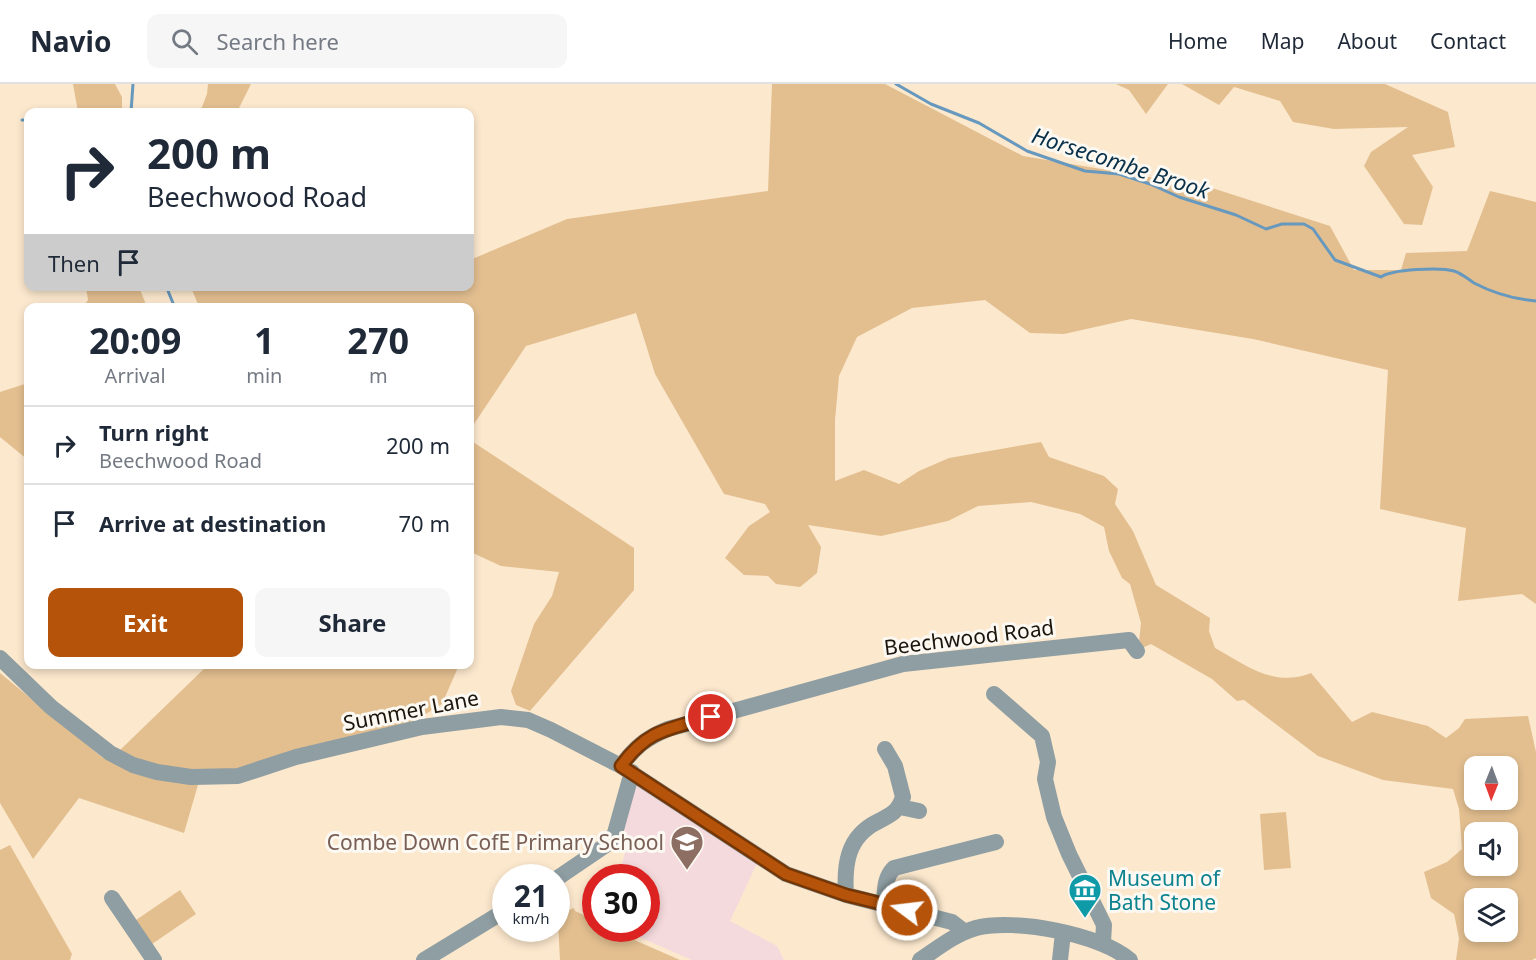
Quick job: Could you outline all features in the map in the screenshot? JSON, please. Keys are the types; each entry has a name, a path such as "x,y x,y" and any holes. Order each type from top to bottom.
{"street":[{"name":"Beechwood Road","path":"627,769 640,742 668,729 903,664 1134,640"},
{"name":"Summer Lane","path":"0,658 51,707 110,753 133,765 157,772 191,777 238,776 296,757 422,727 501,717 528,720 627,769 786,874 846,895 952,922 965,932"},
{"path":"994,694 1042,736 1048,762 1045,779 1054,817 1069,855 1104,925 1103,942"},
{"path":"846,895 844,869 849,850 869,826 891,815 900,807 903,797 902,787 885,748"},
{"path":"570,869 609,843 615,833 627,769"},
{"path":"900,807 919,811"},
{"path":"884,904 886,880 894,868 996,842"},
{"path":"112,898 154,960"},
{"path":"424,960 492,919"},
{"path":"920,960 965,932 989,926 1003,926 1064,933 1103,942 1130,960"},
{"path":"1060,960 1064,933"}],"shaded area":[{"path":"73,84 115,84 122,97 122,108 77,108"},
{"path":"208,84 251,84 239,108 202,108"},
{"path":"772,84 885,84 1023,156 1209,187 1330,226 1354,270 1401,270 1406,253 1467,251 1490,191 1536,202 1536,604 1522,594 1458,601 1466,528 1380,509 1388,370 1253,339 1131,319 1064,334 1030,333 985,300 912,308 857,337 839,376 835,420 835,481 864,470 899,484 919,471 949,458 1041,442 1049,457 1104,476 1118,489 1115,504 1133,531 1156,585 1210,618 1209,631 1215,648 1238,661 1261,672 1285,678 1311,673 1352,722 1372,712 1428,726 1446,738 1459,728 1465,719 1528,716 1536,752 1536,958 1532,960 1456,960 1459,938 1454,914 1431,898 1424,872 1447,862 1462,849 1459,809 1453,789 1383,780 1318,756 1244,700 1237,701 1212,679 1151,644 1142,648 1139,642 1141,623 1130,584 1122,578 1109,551 1104,527 1080,514 1031,502 978,506 948,521 881,536 808,525 821,547 817,573 800,587 776,584 768,576 744,575 725,558 749,526 770,512 765,504 724,494 655,374 636,313 526,346 474,424 474,303 197,303 193,291 474,291 474,258 567,219 768,191"},
{"path":"1116,84 1168,84 1146,114 1129,90"},
{"path":"1182,84 1385,84 1448,112 1455,147 1412,155 1433,187 1422,225 1404,224 1364,166 1371,152 1408,127 1334,129 1293,122 1280,101 1234,87 1219,105"},
{"path":"87,291 141,291 145,303 86,303 88,300"},
{"path":"24,384 24,457 0,437 0,392"},
{"path":"474,443 634,548 634,590 530,711 516,705 511,691 534,624 552,596 559,572 501,566 474,553"},
{"path":"204,669 457,669 442,704 416,720 235,771 202,771 184,833 79,798 33,859 0,803 0,673 103,758 119,751"},
{"name":"Combe Down CofE Primary School","path":"635,783 758,861 730,921 777,946 784,960 692,960 651,942 660,942 660,864 622,864 625,852 614,846"},
{"path":"1286,812 1291,868 1264,870 1260,814"},
{"path":"10,845 72,954 70,960 0,960 0,850"},
{"path":"180,890 196,914 152,944 136,920"},
{"path":"574,908 582,914 582,942 639,942 680,960 560,960 559,942 570,942 570,910"}],"waterway":[{"path":"131,108 133,84"},
{"name":"Horsecombe Brook","path":"896,84 931,104 979,123 1027,151 1085,171 1119,174 1179,197 1236,215 1266,229 1282,224 1304,224 1313,229 1335,260 1381,277 1395,272 1448,270 1459,273 1474,283 1497,293 1536,301"},
{"path":"168,291 173,303"}],"place":[{"name":"Combe Down CofE Primary School","path":"687,871"},
{"name":"Museum of Bath Stone","path":"1085,919"}],"route":[{"path":"711,717 668,729 646,738 635,747 621,766 786,874 846,895 907,910"}]}
